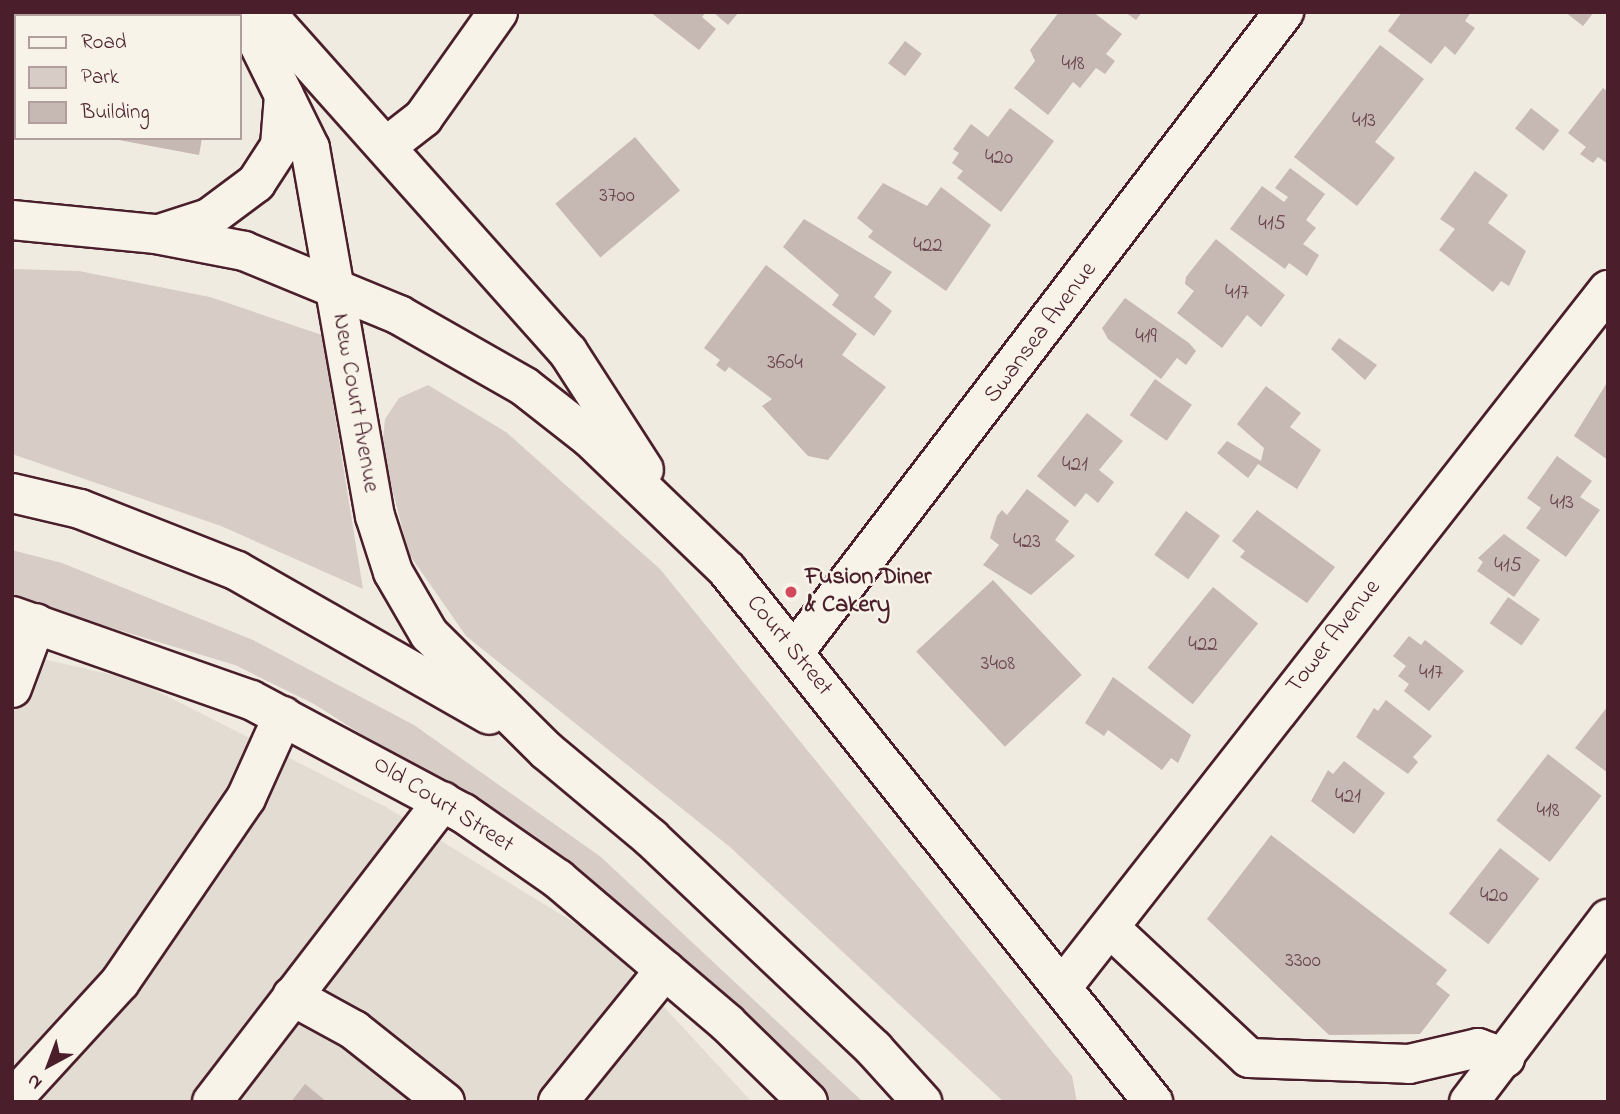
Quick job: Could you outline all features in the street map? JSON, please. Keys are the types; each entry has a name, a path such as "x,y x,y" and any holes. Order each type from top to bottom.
{"main road":[{"path":"387,146 424,118 498,12"},
{"name":"Swansea Avenue","path":"795,652 1284,12"},
{"name":"New Court Avenue","path":"261,13 387,146 568,352 672,513"},
{"name":"New Court Avenue","path":"261,13 284,89 310,148 362,455 393,572 429,634 547,751"},
{"path":"156,234 209,218 256,183 280,146 284,89"},
{"name":"Court Street","path":"12,220 156,234 244,251 399,315 525,387 672,513 795,652 1063,986 1139,1093 1176,1102"},
{"name":"Tower Avenue","path":"1063,986 1608,290"},
{"path":"12,493 80,509 237,571 383,648 547,751 651,838 874,1049 922,1102"},
{"path":"12,688 24,619"},
{"name":"Old Court Street","path":"24,619 283,716 443,801 558,879 665,970 808,1102"},
{"path":"12,1100 120,982 246,798 283,716"},
{"path":"212,1102 443,801"},
{"path":"1469,1102 1608,919"},
{"path":"1110,929 1249,1058 1409,1064 1478,1048 1505,1058"},
{"path":"558,1102 665,970"},
{"path":"292,996 354,1030 445,1102"},
{"path":"874,1049 944,1102"}],"shaded area":[{"path":"12,652 135,680 386,807 601,939 752,1102 12,1102"}],"green space":[{"path":"12,269 79,271 210,297 322,335 363,589 221,526 12,454"},
{"path":"428,385 506,432 660,569 1072,1076 1077,1102 1004,1102 730,847 466,636 409,554 382,450 385,419 399,398"},
{"path":"12,550 62,563 253,640 414,725 601,857 863,1102 827,1102 688,968 539,848 314,704 235,665 12,598"}],"building":[{"path":"12,12 62,12 14,14 12,74"},
{"path":"82,12 140,12 140,14"},
{"path":"650,12 706,12 702,17 716,29 699,50"},
{"path":"713,12 739,12 728,25"},
{"path":"1059,12 1093,12 1122,34 1106,54 1115,61 1105,74 1096,68 1080,88 1073,82 1048,115 1014,88 1035,61 1030,50"},
{"path":"1125,12 1142,12 1136,20"},
{"path":"1402,12 1471,12 1465,21 1475,28 1455,55 1445,46 1431,64 1388,31"},
{"path":"1565,12 1594,12 1583,26"},
{"path":"905,41 922,54 905,76 888,63"},
{"path":"1380,45 1424,79 1375,142 1395,158 1357,206 1294,157"},
{"path":"1603,88 1608,92 1608,164 1598,157 1593,163 1580,154 1586,147 1568,133"},
{"path":"1010,108 1054,141 1001,212 957,178 963,171 952,163 959,153 953,149 971,124 988,137"},
{"path":"1531,108 1559,130 1543,151 1515,128"},
{"path":"635,137 680,191 600,257 555,204"},
{"path":"119,140 202,140 199,155"},
{"path":"1290,168 1325,194 1306,220 1316,228 1303,244 1319,255 1307,276 1289,263 1285,269 1230,229 1262,186 1284,202 1288,197 1275,188"},
{"path":"1475,171 1508,195 1488,223 1526,251 1509,286 1501,281 1493,292 1439,250 1455,229 1440,219"},
{"path":"883,183 927,206 941,187 991,225 946,291 868,237 873,231 857,218"},
{"path":"804,219 892,272 874,297 892,311 874,336 832,305 839,295 783,247"},
{"path":"1216,239 1285,295 1261,327 1247,315 1222,348 1177,313 1194,291 1185,284 1186,277"},
{"path":"766,265 857,334 842,355 886,387 828,460 808,456 762,406 772,399 729,367 725,372 716,365 720,360 704,348"},
{"path":"1125,298 1189,343 1196,351 1186,365 1177,358 1161,379 1108,339 1102,328"},
{"path":"1339,338 1377,365 1365,380 1331,349"},
{"path":"1155,379 1192,405 1167,441 1130,415"},
{"path":"1608,381 1608,460 1574,436"},
{"path":"1266,386 1301,413 1290,427 1321,450 1297,489 1258,464 1248,478 1217,453 1227,441 1261,461 1264,448 1237,424"},
{"path":"1087,413 1123,441 1099,470 1114,482 1098,503 1086,493 1075,507 1037,476"},
{"path":"1557,456 1592,481 1580,497 1600,510 1566,557 1526,528 1541,508 1527,498"},
{"path":"1027,489 1069,521 1055,540 1075,556 1031,595 983,565 999,545 990,538 997,516 1002,510 1007,515"},
{"path":"1257,510 1335,567 1307,603 1240,557 1245,551 1232,541"},
{"path":"1186,511 1220,536 1188,579 1154,555"},
{"path":"1504,534 1540,560 1514,597 1477,571 1483,562 1478,558"},
{"path":"993,580 1082,675 1005,747 916,652"},
{"path":"1213,587 1258,624 1193,704 1148,668"},
{"path":"1508,597 1540,619 1522,646 1490,623"},
{"path":"1409,636 1421,645 1425,640 1464,671 1429,711 1404,691 1409,684 1398,676 1406,666 1393,656"},
{"path":"1113,677 1191,735 1178,763 1171,758 1162,770 1108,730 1104,736 1085,723"},
{"path":"1386,700 1432,736 1413,757 1418,762 1408,774 1356,737 1374,708 1378,711"},
{"path":"1608,706 1608,773 1575,748"},
{"path":"1548,754 1602,796 1550,862 1496,820"},
{"path":"1344,761 1385,793 1354,834 1311,801 1328,770 1333,774"},
{"path":"1271,835 1447,970 1436,984 1450,995 1420,1034 1329,1035 1207,919"},
{"path":"1500,848 1539,879 1488,944 1449,913"},
{"path":"305,1084 327,1102 291,1102"}],"place":[{"name":"Fusion Diner & Cakery","path":"791,592"}]}
